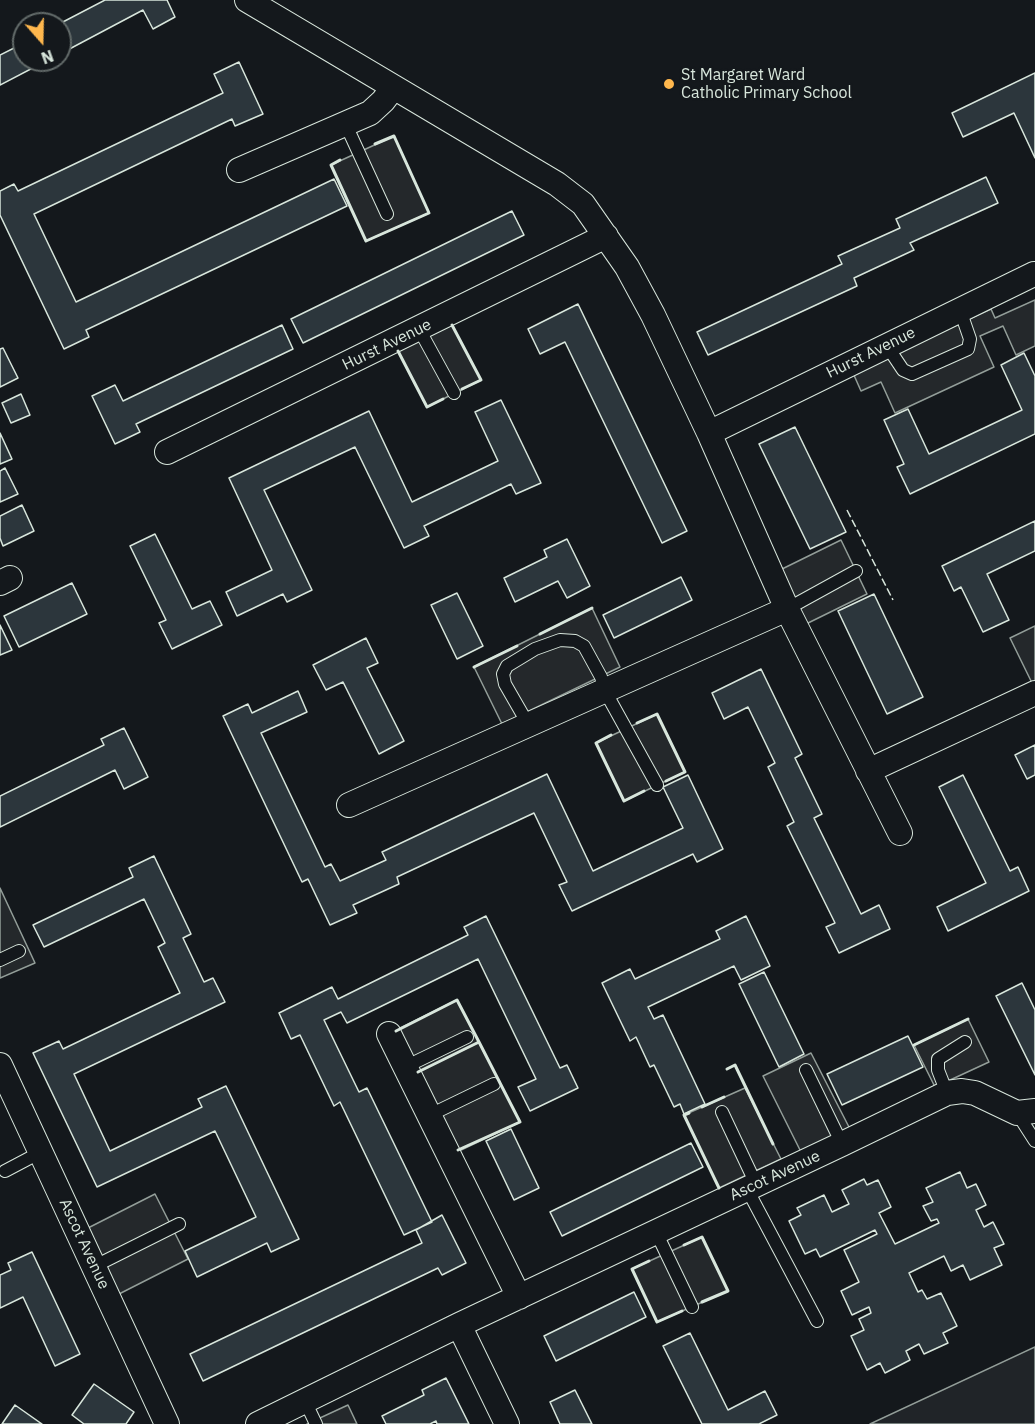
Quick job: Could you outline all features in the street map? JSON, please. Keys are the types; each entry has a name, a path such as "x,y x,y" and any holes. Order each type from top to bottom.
{"street":[{"path":"247,0 557,184 583,204 627,267 653,315 709,433 787,609 900,833"},
{"path":"239,170 346,125 370,112 393,88"},
{"name":"Hurst Avenue","path":"166,452 606,236"},
{"name":"Hurst Avenue","path":"709,433 1034,274"},
{"path":"349,804 787,609"},
{"path":"868,771 1035,693"},
{"path":"389,1034 519,1296"},
{"name":"Ascot Avenue","path":"0,1065 167,1424"},
{"name":"Ascot Avenue","path":"258,1424 519,1296 946,1093 975,1093 1026,1112"},
{"path":"459,1325 507,1424"}],"lane":[{"path":"346,125 387,214"},
{"path":"887,346 903,370 912,374 969,349 970,339 960,310"},
{"path":"419,329 454,393"},
{"path":"787,609 856,571"},
{"path":"528,724 505,684 502,674 507,666 536,649 568,639 584,646 601,676 605,691 657,785"},
{"path":"0,960 19,951"},
{"path":"405,1067 467,1037"},
{"path":"946,1093 938,1070 938,1059 965,1042"},
{"path":"806,1070 842,1144"},
{"path":"430,1115 494,1084"},
{"path":"722,1112 751,1186 817,1322"},
{"path":"1026,1112 1035,1141"},
{"path":"5,1171 40,1152"},
{"path":"94,1266 179,1224"},
{"path":"656,1232 692,1306"},
{"path":"304,1401 316,1424"}],"shaded area":[{"path":"394,136 429,213 366,241 331,165"},
{"path":"1035,300 1035,346 1016,355 1003,326 980,336 994,367 895,413 881,382 861,391 853,373 991,309 995,318"},
{"path":"452,325 481,380 427,407 398,351"},
{"path":"841,540 867,594 804,625 778,571"},
{"path":"592,608 620,667 502,724 474,667"},
{"path":"1035,626 1035,685 1033,685 1010,638"},
{"path":"657,714 685,772 624,801 596,743"},
{"path":"0,888 35,963 0,978"},
{"path":"457,1000 520,1122 459,1151 396,1030"},
{"path":"968,1019 989,1062 935,1087 914,1045"},
{"path":"811,1053 850,1129 801,1152 763,1076"},
{"path":"745,1088 781,1159 719,1188 684,1115"},
{"path":"155,1194 188,1259 119,1294 88,1228"},
{"path":"702,1237 728,1291 657,1322 632,1269"},
{"path":"1035,1347 1035,1424 870,1424"},
{"path":"348,1405 357,1424 307,1424"}],"building":[{"path":"105,0 167,0 175,17 153,29 143,10 72,48 72,17"},
{"path":"12,49 12,72 25,72 0,85 0,55"},
{"path":"239,62 263,114 235,126 232,119 34,214 76,302 334,179 347,206 86,330 89,337 64,349 0,215 0,191 14,184 18,191 223,93 214,74"},
{"path":"1035,73 1035,158 1014,113 963,137 952,113"},
{"path":"986,177 998,203 910,243 914,250 854,278 857,286 708,355 697,332 842,264 838,256 900,228 896,219"},
{"path":"512,211 524,235 303,343 291,319"},
{"path":"578,304 687,531 662,543 565,342 540,354 528,329"},
{"path":"282,325 293,349 136,424 140,432 115,444 92,396 115,385 123,401"},
{"path":"3,348 18,378 0,387 0,349"},
{"path":"1024,353 1035,376 1035,434 910,494 897,467 904,464 884,420 908,409 929,454 1022,410 1001,365"},
{"path":"21,394 30,415 11,423 2,403"},
{"path":"501,400 541,483 516,494 511,484 424,526 429,536 404,548 355,447 264,490 312,590 287,602 283,594 237,616 226,592 272,570 229,478 369,411 412,502 498,461 475,412"},
{"path":"795,427 846,532 810,549 759,444"},
{"path":"0,433 12,459 0,464"},
{"path":"5,468 18,494 0,502 0,471"},
{"path":"22,505 34,531 3,546 0,538 0,516"},
{"path":"1035,521 1035,551 987,574 1009,620 983,632 961,587 954,591 942,566"},
{"path":"155,534 192,609 210,601 222,625 172,649 159,623 166,620 130,546"},
{"path":"567,539 590,586 567,598 558,581 515,602 504,578 547,557 544,550"},
{"path":"681,577 692,600 614,638 603,615"},
{"path":"72,583 87,614 19,647 4,616"},
{"path":"457,593 483,646 457,659 431,605"},
{"path":"874,594 923,697 887,714 838,611"},
{"path":"0,625 12,650 0,655"},
{"path":"366,638 378,663 367,668 404,741 379,754 343,682 326,690 313,665"},
{"path":"761,669 802,754 795,758 822,814 814,818 861,914 879,905 890,929 839,953 826,927 835,923 787,826 794,822 768,767 775,763 748,707 724,719 712,693"},
{"path":"298,691 307,712 261,733 325,867 331,864 340,881 386,860 382,852 547,774 593,871 683,828 663,787 688,775 723,849 697,862 693,854 572,911 559,885 567,882 534,813 397,877 399,884 353,905 357,913 330,925 308,879 302,882 223,716 248,704 252,713"},
{"path":"124,728 148,777 124,789 115,770 0,827 0,796 104,745 101,739"},
{"path":"1035,745 1035,775 1027,779 1015,755"},
{"path":"963,775 1010,871 1018,867 1029,891 948,931 937,907 986,883 939,787"},
{"path":"154,856 191,934 183,938 204,982 213,978 225,1002 74,1074 110,1151 202,1107 198,1099 226,1086 299,1239 271,1252 267,1243 197,1277 185,1251 256,1217 215,1131 97,1187 33,1053 59,1041 63,1049 180,993 158,947 165,943 144,899 44,947 33,925 133,877 129,868"},
{"path":"486,916 560,1068 567,1065 578,1088 530,1111 518,1087 536,1079 478,959 347,1023 341,1012 324,1020 359,1092 367,1088 432,1222 404,1235 340,1102 334,1106 300,1035 291,1039 279,1013 332,987 338,999 468,935 464,927"},
{"path":"746,916 770,966 741,980 734,966 648,1007 654,1019 663,1015 705,1104 684,1114 680,1104 674,1107 654,1065 650,1067 636,1037 630,1041 602,983 630,969 635,979 720,939 716,931"},
{"path":"764,972 804,1054 779,1067 739,984"},
{"path":"1022,983 1035,1010 1035,1075 996,996"},
{"path":"908,1036 923,1067 842,1105 827,1074"},
{"path":"511,1129 539,1188 514,1200 486,1141"},
{"path":"691,1143 703,1167 562,1236 550,1212"},
{"path":"960,1172 967,1188 976,1184 986,1205 976,1210 984,1227 993,1222 1004,1244 994,1248 1002,1265 970,1280 963,1265 951,1271 944,1256 909,1273 918,1292 922,1290 927,1299 941,1293 957,1326 943,1333 948,1343 924,1354 919,1344 906,1351 910,1360 885,1373 880,1363 867,1370 851,1336 864,1330 859,1319 871,1313 869,1307 852,1315 841,1291 859,1282 844,1250 877,1234 875,1230 820,1257 816,1249 805,1254 789,1221 801,1215 797,1208 824,1195 832,1212 849,1204 842,1190 864,1179 867,1185 878,1180 891,1207 879,1213 895,1244 939,1223 937,1219 931,1221 923,1206 933,1202 926,1188"},
{"path":"442,1215 466,1263 442,1275 438,1268 203,1381 190,1354 422,1243 416,1230"},
{"path":"32,1252 80,1354 55,1366 23,1297 0,1308 0,1275 11,1270 8,1263"},
{"path":"634,1292 646,1317 556,1361 544,1336"},
{"path":"690,1333 728,1410 765,1391 777,1415 759,1424 702,1424 663,1346"},
{"path":"446,1378 469,1424 437,1424 436,1421 430,1424 386,1424 382,1416 424,1395 422,1390"},
{"path":"94,1384 134,1412 126,1424 84,1424 72,1415"},
{"path":"575,1390 592,1424 560,1424 550,1402"},
{"path":"15,1405 42,1424 2,1424"}],"fence":[{"path":"847,510 893,600"}],"wall":[{"path":"340,160 331,165 366,241 429,213 394,136 375,144"},
{"path":"452,325 481,380 462,389"},
{"path":"398,351 427,407 443,399"},
{"path":"540,634 592,608"},
{"path":"474,667 517,646"},
{"path":"637,723 657,714 685,772 666,781"},
{"path":"611,735 596,743 624,801 644,791"},
{"path":"396,1031 457,1000 479,1042 418,1072"},
{"path":"914,1045 968,1019"},
{"path":"458,1150 520,1122 479,1042"},
{"path":"727,1069 735,1065 773,1144"},
{"path":"702,1107 724,1097"},
{"path":"689,1113 684,1115 719,1188"},
{"path":"684,1245 702,1237 728,1291 702,1302"},
{"path":"649,1261 632,1269 657,1322 682,1311"}],"place":[{"name":"St Margaret Ward Catholic Primary School","path":"669,84"}]}
